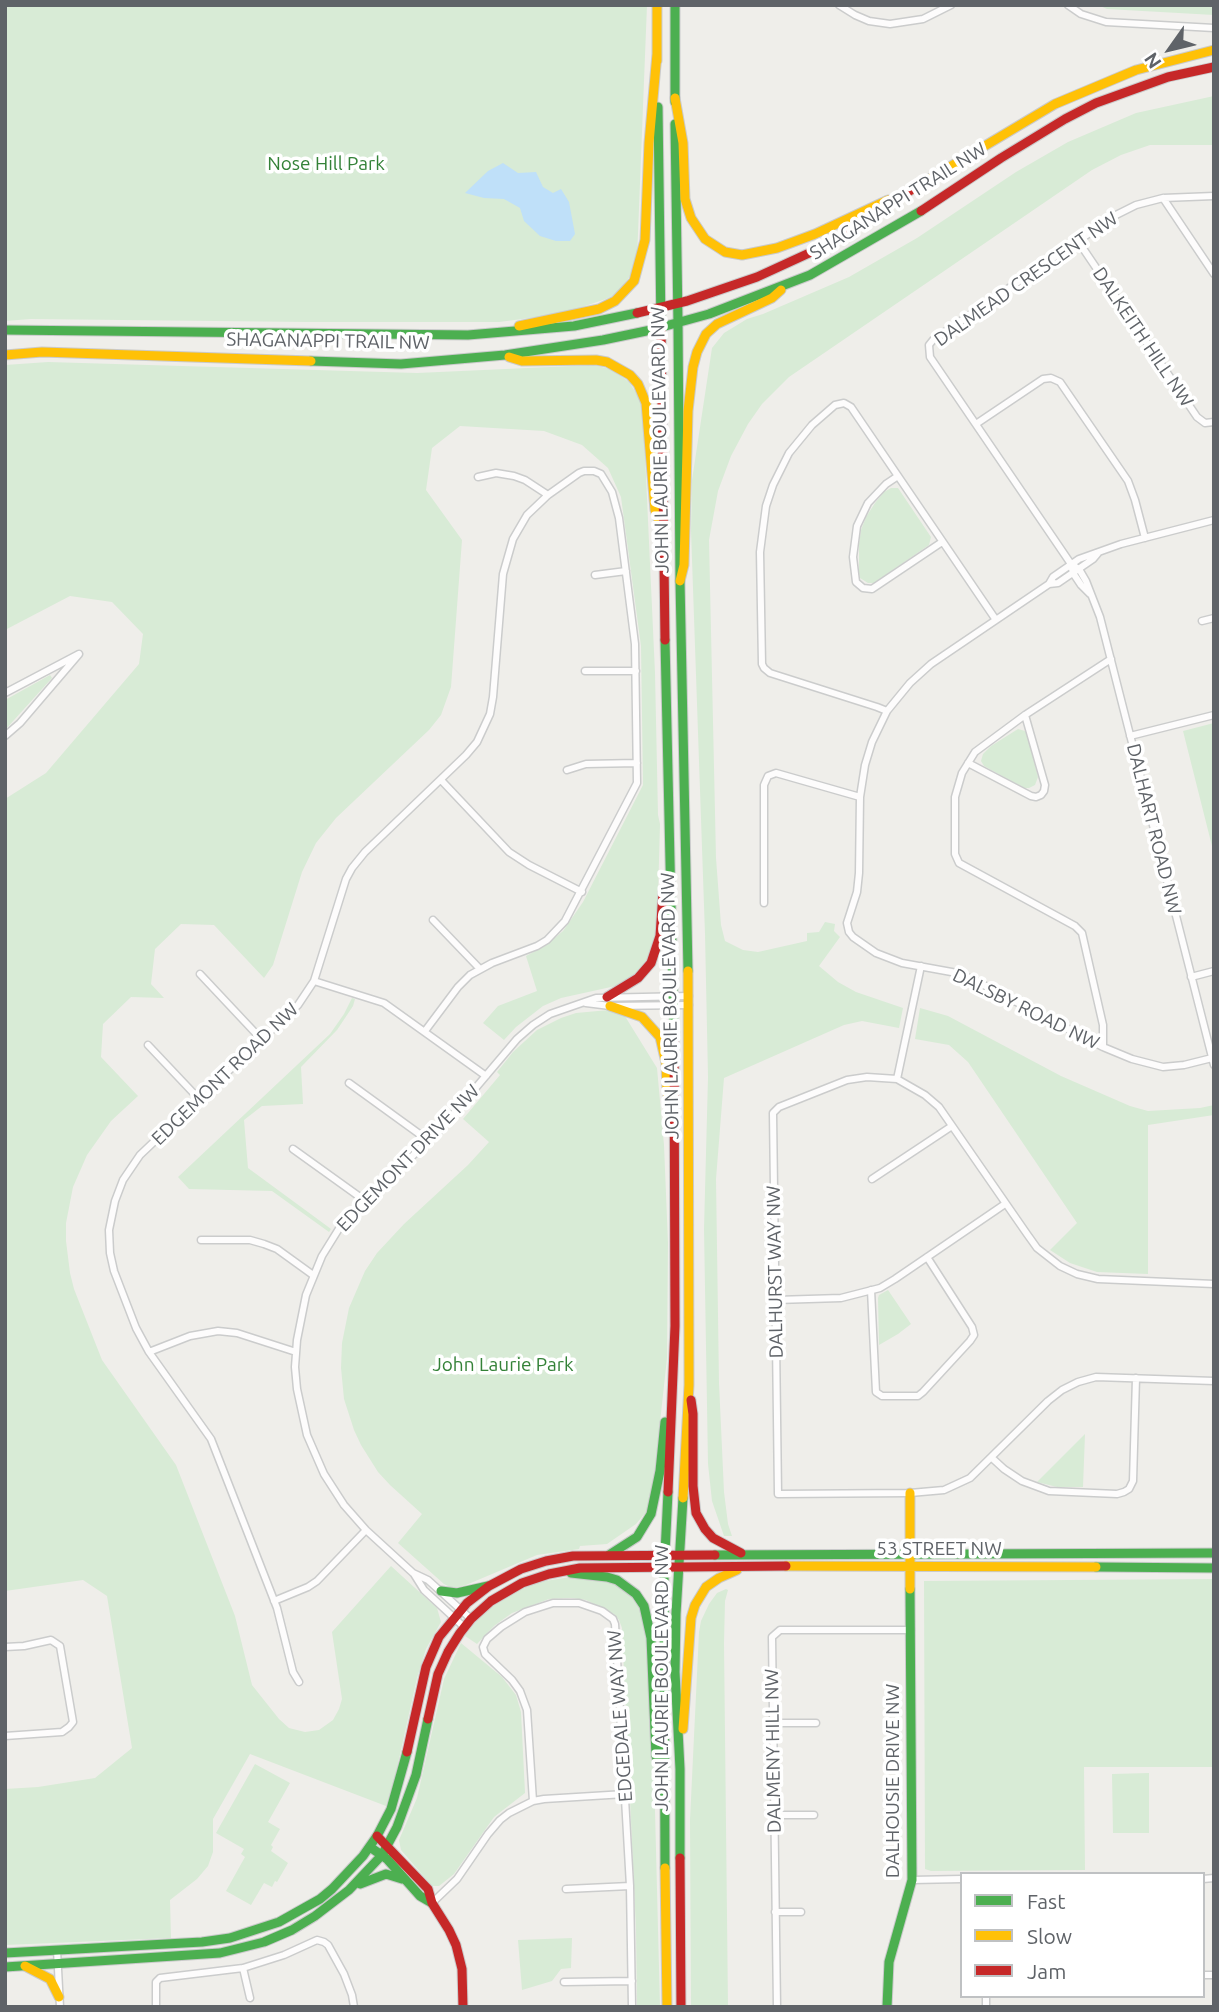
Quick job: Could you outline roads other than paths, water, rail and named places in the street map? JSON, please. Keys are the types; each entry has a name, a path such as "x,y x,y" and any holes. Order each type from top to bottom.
{"main road":[{"name":"JOHN LAURIE BOULEVARD NW","path":"657,5 663,533 674,1001 675,1326 664,1567 663,1781 667,2007"},
{"name":"JOHN LAURIE BOULEVARD NW","path":"675,5 680,582 689,1000 689,1385 678,1555 676,1672 680,1769 681,2007"},
{"name":"SHAGANAPPI TRAIL NW","path":"5,330 494,334 574,326 677,304 757,277 831,243 914,188 1055,104 1136,70 1214,50"},
{"path":"494,334 514,327 599,309 615,301 634,281 645,240 649,143 657,54"},
{"name":"SHAGANAPPI TRAIL NW","path":"5,355 43,352 401,364 505,355 661,328 709,314 810,275 873,240 1065,119 1096,103 1141,85 1214,67"},
{"path":"675,98 683,143 685,199 691,218 705,239 725,252 742,255 777,248 815,234 914,188"},
{"path":"680,582 684,565 688,411 696,352 706,334 718,324 772,298 785,286"},
{"path":"505,355 522,361 607,362 624,371 638,384 646,403 655,510 663,533"},
{"path":"670,878 663,892 660,936 651,964 608,1002 642,1017 660,1037 665,1055 667,1092 673,1111"},
{"path":"608,1555 637,1536 648,1522 654,1505 663,1443 671,1337 675,1326"},
{"path":"689,1385 693,1414 692,1486 696,1513 713,1538 746,1555"},
{"name":"DALHOUSIE DRIVE NW","path":"887,2007 888,1962 912,1880 910,1493"},
{"name":"53 STREET NW","path":"489,1586 521,1569 573,1556 1214,1553"},
{"name":"53 STREET NW","path":"559,1572 580,1568 910,1565 1214,1568"},
{"path":"680,1769 691,1618 695,1605 706,1587 742,1568"},
{"path":"349,1890 384,1850 410,1794 438,1674 448,1652 471,1619 491,1601 522,1583 559,1572 607,1577 617,1580 636,1594 644,1606 651,1638 656,1756 663,1781"},
{"path":"441,1591 457,1593 489,1586"},
{"path":"5,1953 202,1942 253,1932 293,1916 320,1899 345,1876 377,1836 391,1809 402,1775 426,1667 439,1637 458,1614 489,1586"},
{"path":"377,1836 404,1879 420,1896 432,1903"},
{"path":"370,1847 384,1850 428,1889 432,1903 456,1945 462,1969 463,2007"},
{"path":"5,1966 165,1958 220,1953 250,1947 279,1937 304,1923 349,1890 381,1875 393,1874 404,1879"},
{"path":"23,1965 50,1979 60,2002"}],"street":[{"path":"839,5 869,21 890,24 923,19 951,5"},
{"path":"1068,5 1081,14 1106,22 1214,28"},
{"name":"DALMEAD CRESCENT NW","path":"1071,564 930,357 929,345 1116,215 1136,205 1163,198 1214,196"},
{"path":"1163,198 1214,274"},
{"name":"DALKEITH HILL NW","path":"1078,241 1197,417 1205,423 1214,422"},
{"path":"976,424 1044,379 1051,378 1060,382 1128,481 1145,538"},
{"path":"887,712 877,706 770,673 764,668 762,661 760,552 766,506 781,468 799,440 835,405 844,403 851,407 996,620"},
{"name":"EDGEMONT ROAD NW","path":"299,1682 293,1672 274,1601 211,1439 149,1352 136,1328 114,1270 110,1253 110,1220 123,1180 153,1142 298,1005 314,981 346,879 352,868 365,852 466,755 480,735 490,714 494,697 503,574 513,539 537,504 584,471 594,471 601,474 612,492 617,508 626,571 635,644 637,783 565,921 547,940 531,950 480,969 458,987 425,1031"},
{"path":"478,477 496,473 514,476 548,495"},
{"path":"898,476 868,503 857,526 853,557 856,582 863,589 872,589 942,542"},
{"path":"764,902 764,785 768,776 776,773 860,797 869,752 887,712 920,673 1049,584 1071,564 1090,554 1214,520"},
{"path":"1049,584 1058,583 1100,552"},
{"name":"DALHART ROAD NW","path":"1071,564 1081,585 1090,594 1100,617 1213,1062"},
{"path":"595,575 626,571"},
{"path":"1202,621 1214,618"},
{"path":"5,693 79,654 20,723 5,736"},
{"path":"1103,1047 1103,1025 1081,931 963,867 957,861 955,797 959,780 968,763 984,744 1111,659"},
{"path":"585,671 636,671"},
{"path":"968,763 1031,796 1041,795 1045,785 1025,715"},
{"path":"1130,736 1214,715"},
{"path":"566,770 586,764 638,763"},
{"path":"441,780 516,858 582,892"},
{"name":"DALSBY ROAD NW","path":"860,797 859,873 857,892 848,919 848,928 857,940 876,953 901,963 957,973 976,981 1103,1047 1132,1059 1163,1066 1213,1062"},
{"path":"433,920 480,969"},
{"path":"897,1079 921,966"},
{"path":"1191,977 1214,971"},
{"path":"200,974 262,1040"},
{"path":"314,981 377,1000 391,1007 486,1076"},
{"name":"EDGEMONT DRIVE NW","path":"471,1619 458,1614 424,1590 413,1573 366,1530 339,1498 313,1451 298,1400 296,1352 301,1315 313,1275 340,1227 364,1200 429,1142 517,1039 533,1025 550,1014 596,998 608,1002 689,1000"},
{"path":"148,1045 199,1099"},
{"name":"DALHURST WAY NW","path":"1214,1284 1106,1280 1077,1274 1059,1266 1037,1248 932,1100 897,1079 867,1077 847,1080 779,1108 773,1113 778,1494 937,1492 958,1485 976,1474 1048,1401 1078,1382 1096,1377 1214,1381"},
{"path":"349,1083 429,1142"},
{"path":"872,1179 952,1126"},
{"path":"293,1149 364,1200"},
{"path":"776,1300 841,1298 871,1290 895,1279 1004,1204"},
{"path":"201,1240 250,1240 264,1244 277,1249 313,1275"},
{"path":"871,1290 876,1391 882,1396 918,1395 974,1335 972,1327 927,1257"},
{"path":"149,1352 190,1336 218,1331 237,1333 296,1352"},
{"path":"992,1458 1022,1481 1049,1491 1124,1492 1133,1481 1136,1378"},
{"path":"274,1601 317,1581 366,1530"},
{"name":"EDGEMONT DRIVE NW","path":"413,1573 428,1580 441,1591 464,1627"},
{"name":"EDGEDALE WAY NW","path":"533,1801 527,1710 520,1691 485,1654 483,1647 487,1639 512,1618 533,1608 561,1602 588,1605 609,1615 615,1625 630,1886 632,2007"},
{"name":"DALMENY HILL NW","path":"777,2007 771,1641 780,1630 911,1630"},
{"path":"5,1647 51,1640 60,1646 73,1722 62,1732 5,1737"},
{"path":"773,1723 816,1723"},
{"path":"432,1903 457,1880 488,1834 509,1813 533,1801 556,1797 625,1794"},
{"path":"775,1815 814,1815"},
{"path":"912,1880 960,1880"},
{"path":"566,1889 630,1886"},
{"path":"775,1912 800,1912"},
{"path":"156,2007 156,1982 160,1978 243,1968 284,1955 314,1941 324,1942 349,1984 354,2007"},
{"path":"57,1950 60,2002"},
{"path":"243,1968 250,1998"},
{"path":"564,1982 632,1981"}],"water":[{"path":"503,163 518,173 536,172 543,187 553,193 561,189 569,202 575,234 570,241 556,241 540,236 524,221 520,208 504,199 465,193 488,171"}],"park label":[{"name":"Nose Hill Park","path":"326,164"},
{"name":"John Laurie Park","path":"503,1365"}]}
